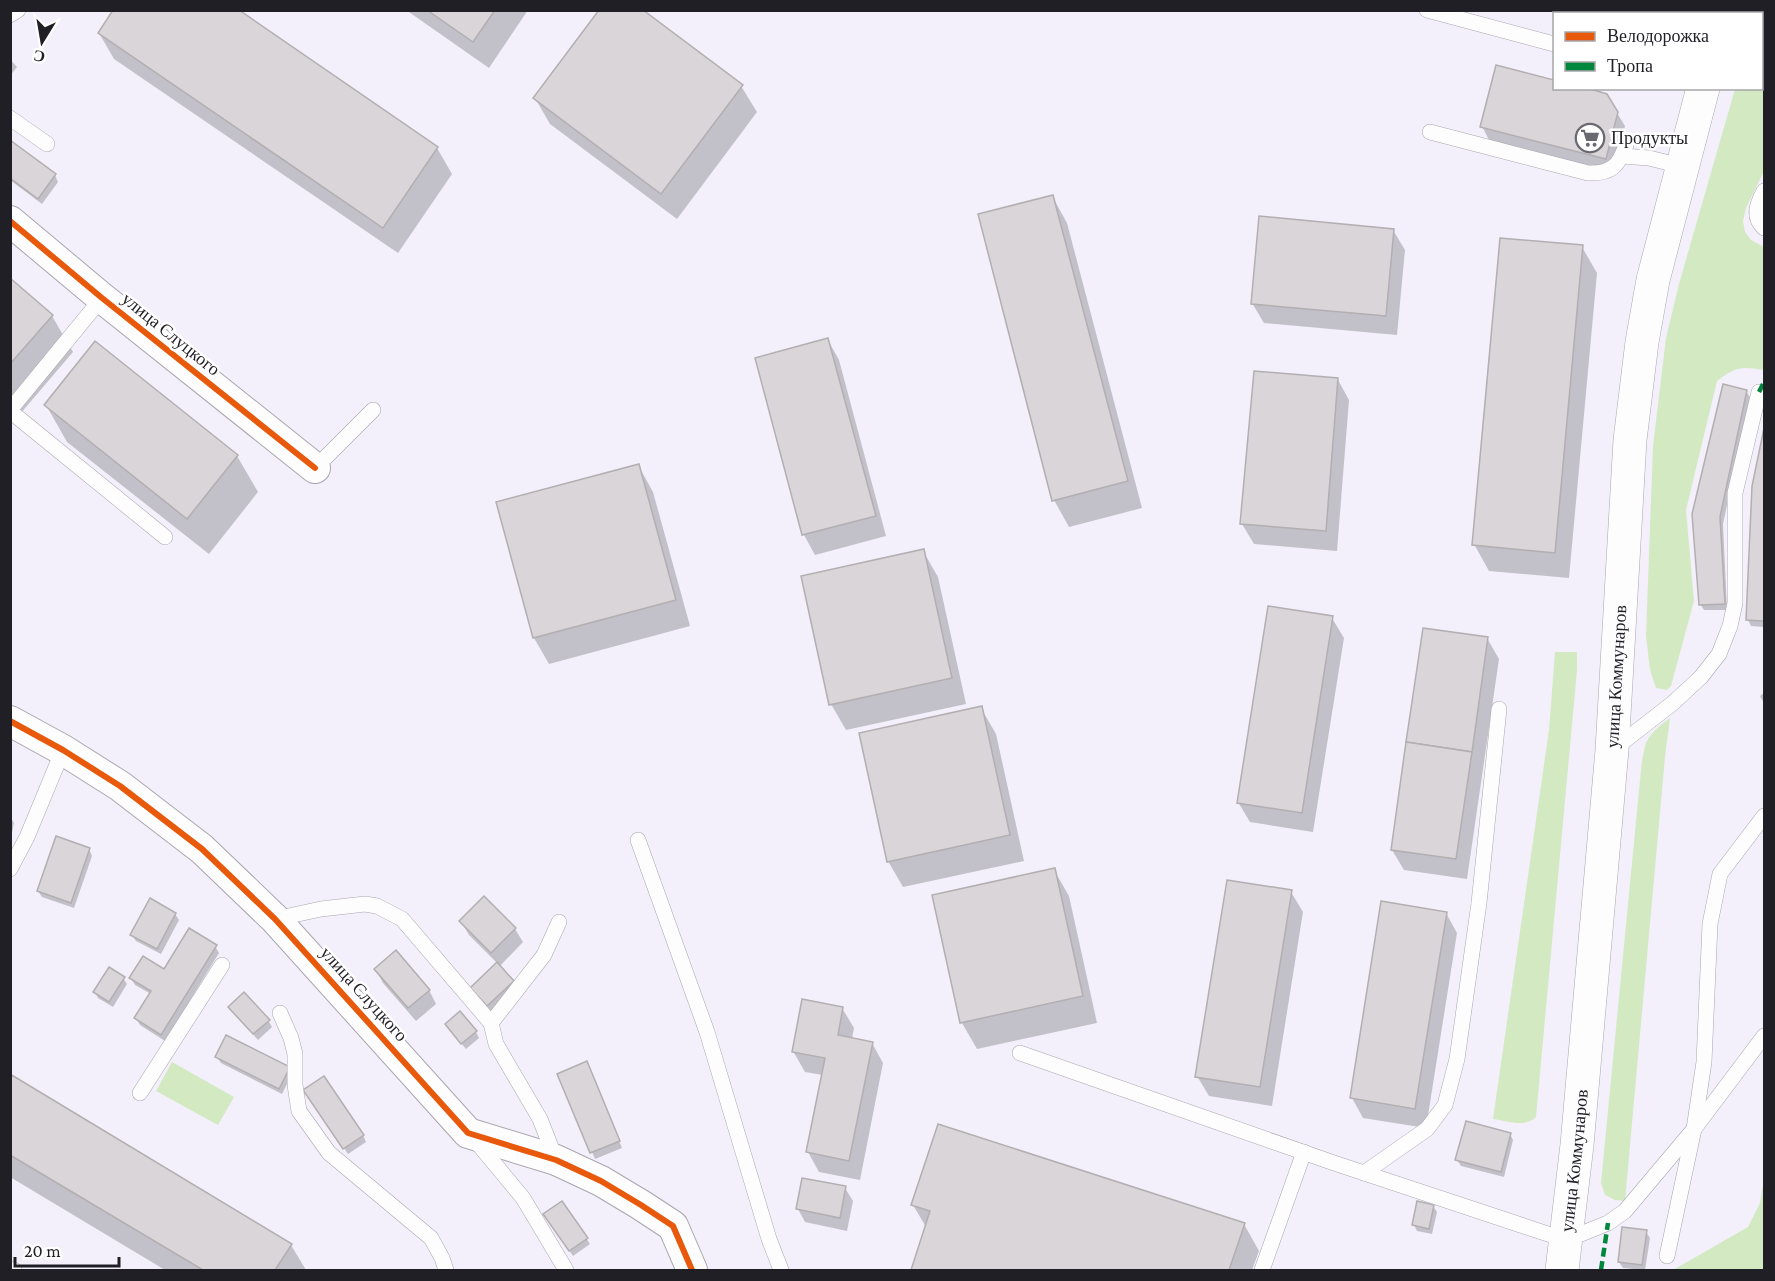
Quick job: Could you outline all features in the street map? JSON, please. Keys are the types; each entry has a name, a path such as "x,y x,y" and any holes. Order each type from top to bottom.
{"main road":[{"name":"улица Коммунаров","path":"1564,1255 1612,750 1631,429 1642,342 1653,280 1698,93"}],"street":[{"name":"улица Слуцкого","path":"10,221 102,298 315,468"},
{"name":"улица Слуцкого","path":"10,721 63,750 120,786 202,849 275,919 468,1133"},
{"path":"468,1133 556,1160 601,1181 641,1205 673,1226 692,1270"}],"lane":[{"path":"10,15 18,10"},
{"path":"1427,10 1553,45"},
{"path":"10,118 47,144"},
{"path":"1430,132 1588,173 1603,173 1617,164 1624,151 1681,166"},
{"path":"1764,191 1756,210 1757,217 1764,228"},
{"path":"102,298 10,411 165,537"},
{"path":"1612,750 1673,703 1701,677 1719,654 1736,603 1735,493 1759,393"},
{"path":"315,468 373,410"},
{"path":"1364,1173 1426,1129 1445,1105 1457,1059 1479,903 1499,709"},
{"path":"10,869 27,837 63,750"},
{"path":"1667,1256 1694,1129 1704,1062 1710,924 1720,874 1764,816"},
{"path":"638,840 707,1032 769,1239 781,1270"},
{"path":"275,919 321,909 365,904 377,906 402,920 491,1023 495,1044 540,1119 556,1160"},
{"path":"491,1023 544,955 559,922"},
{"path":"140,1093 222,965"},
{"path":"280,1013 295,1054 295,1085 299,1111 329,1153 431,1238 446,1270"},
{"path":"1020,1053 1364,1173 1564,1255 1625,1211 1694,1129 1764,1036"},
{"path":"468,1133 523,1198 566,1270"},
{"path":"1262,1270 1304,1152"},
{"path":"769,1239 790,1270"}],"green space":[{"path":"1764,11 1764,171 1746,208 1743,221 1745,232 1751,240 1764,247 1764,370 1739,369 1717,381 1686,510 1694,601 1671,686 1667,690 1656,688 1650,670 1646,636 1653,446 1666,338 1679,284 1735,90 1763,90 1763,12 1758,12"},
{"path":"1555,652 1577,652 1577,670 1536,1117 1527,1122 1516,1123 1493,1119 1549,730"},
{"path":"1670,718 1625,1201 1615,1200 1605,1195 1601,1183 1641,770 1644,752 1651,734"},
{"path":"172,1062 234,1097 218,1125 156,1091"},
{"path":"1764,1179 1764,1270 1673,1270 1748,1227 1760,1203"}],"building":[{"path":"113,10 239,10 438,147 383,228 98,33"},
{"path":"427,10 495,10 473,42"},
{"path":"599,10 643,10 743,85 661,194 533,98"},
{"path":"1496,65 1553,80 1553,90 1594,90 1607,94 1618,112 1606,159 1480,127"},
{"path":"10,140 56,174 38,199 10,178"},
{"path":"1053,195 1128,481 1052,501 978,214"},
{"path":"1259,216 1394,229 1386,316 1251,304"},
{"path":"1500,238 1583,245 1555,553 1472,545"},
{"path":"10,278 53,315 10,364"},
{"path":"828,338 876,516 802,535 755,358"},
{"path":"95,341 238,455 187,519 44,405"},
{"path":"1254,371 1338,378 1326,531 1240,524"},
{"path":"1723,384 1747,390 1720,517 1725,604 1699,605 1692,514"},
{"path":"1764,428 1764,621 1746,620 1752,486"},
{"path":"639,464 676,600 533,638 496,502"},
{"path":"924,549 952,678 829,705 801,576"},
{"path":"1268,606 1333,616 1302,813 1237,803"},
{"path":"1423,628 1488,637 1472,752 1406,742"},
{"path":"982,706 1010,835 887,862 859,733"},
{"path":"1406,742 1472,752 1456,859 1391,850"},
{"path":"56,836 90,848 71,903 37,891"},
{"path":"1055,868 1083,996 960,1023 932,895"},
{"path":"1227,880 1292,890 1260,1087 1195,1077"},
{"path":"484,896 516,928 491,953 459,921"},
{"path":"150,898 176,913 157,949 130,935"},
{"path":"1381,901 1447,912 1415,1109 1350,1098"},
{"path":"189,928 217,945 161,1035 134,1018 151,991 129,978 143,956 164,969"},
{"path":"396,950 430,990 408,1008 374,969"},
{"path":"497,962 514,981 487,1006 470,988"},
{"path":"109,967 125,977 109,1002 93,992"},
{"path":"244,992 270,1020 253,1034 228,1007"},
{"path":"802,999 843,1007 838,1035 873,1042 849,1161 806,1152 825,1058 792,1052"},
{"path":"460,1011 477,1031 461,1044 445,1024"},
{"path":"226,1035 290,1067 279,1089 215,1057"},
{"path":"587,1061 620,1141 590,1153 557,1074"},
{"path":"10,1074 292,1244 275,1270 203,1270 10,1155"},
{"path":"324,1076 364,1135 343,1149 303,1090"},
{"path":"1466,1121 1511,1133 1501,1172 1455,1160"},
{"path":"938,1124 1245,1223 1229,1270 911,1270 930,1211 911,1205"},
{"path":"802,1178 846,1186 840,1218 796,1209"},
{"path":"562,1201 588,1238 569,1251 543,1214"},
{"path":"1417,1201 1434,1205 1429,1229 1412,1225"},
{"path":"1622,1227 1647,1230 1642,1265 1618,1262"}],"marked path":[{"path":"1759,392 1764,382"},
{"path":"1601,1270 1608,1223"}],"cycle path":[{"path":"10,221 102,298 315,468"},
{"path":"10,721 63,750 120,786 202,849 275,919 468,1133 556,1160 601,1181 641,1205 673,1226 692,1270"}],"place":[{"name":"Продукты","path":"1590,138"}]}
